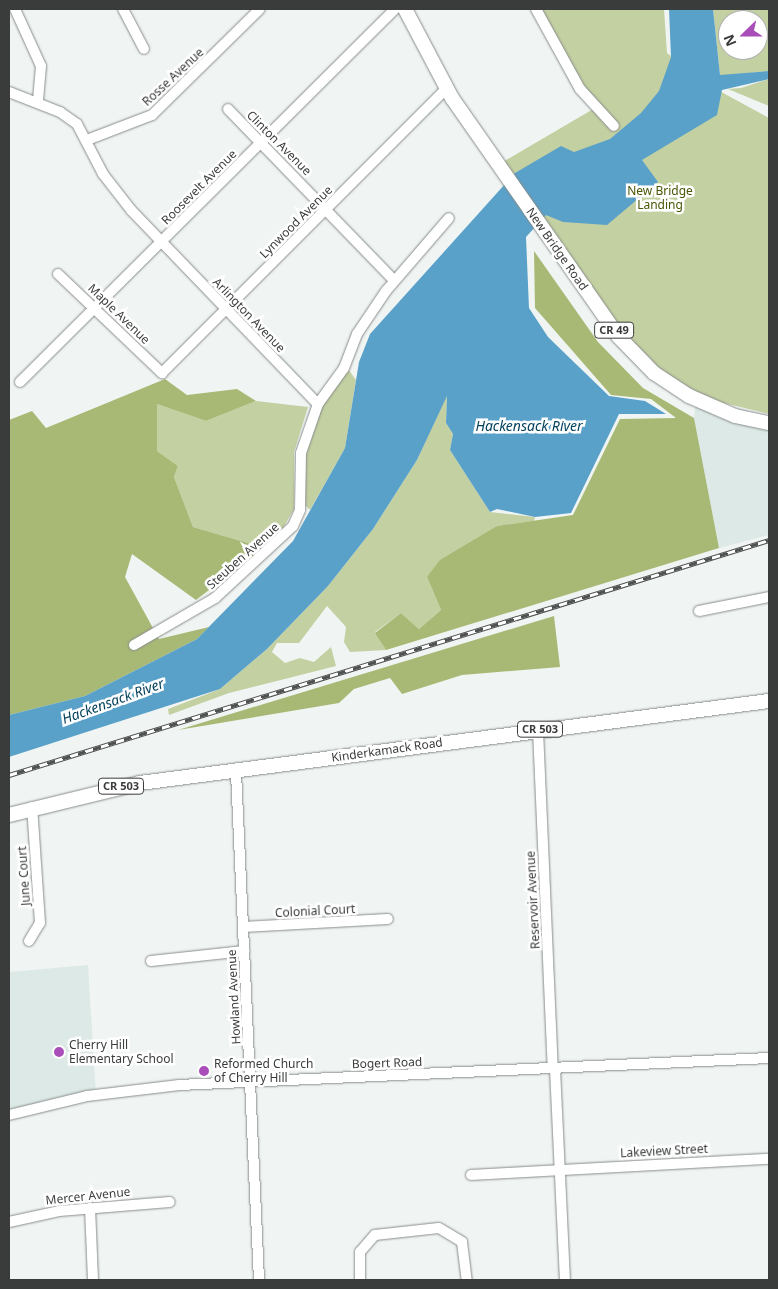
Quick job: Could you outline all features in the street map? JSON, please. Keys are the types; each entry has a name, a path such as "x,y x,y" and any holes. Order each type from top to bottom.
{"main road":[{"name":"New Bridge Road","path":"403,9 447,88 542,229 618,336 654,373 710,407 769,423"},
{"name":"Kinderkamack Road","path":"9,815 140,783 236,772 538,730 769,702"}],"street":[{"path":"15,9 41,66 36,102"},
{"path":"124,9 144,49"},
{"name":"Rosse Avenue","path":"87,140 152,114 260,9"},
{"name":"Roosevelt Avenue","path":"20,382 261,142 403,9"},
{"path":"536,9 580,89 614,126"},
{"name":"Lynwood Avenue","path":"162,373 447,88"},
{"name":"Arlington Avenue","path":"9,92 70,118 87,140 116,193 318,404"},
{"name":"Clinton Avenue","path":"228,109 394,280"},
{"name":"Steuben Avenue","path":"134,645 215,598 294,526 300,510 301,453 318,404 344,368 368,317 394,280 449,218"},
{"name":"Maple Avenue","path":"58,274 96,307 162,373"},
{"path":"699,611 769,597"},
{"name":"Reservoir Avenue","path":"538,730 565,1280"},
{"name":"Howland Avenue","path":"236,772 259,1280"},
{"name":"June Court","path":"29,941 40,923 32,808"},
{"name":"Colonial Court","path":"243,927 388,920"},
{"path":"151,961 244,951"},
{"name":"Bogert Road","path":"9,1115 133,1089 250,1081 769,1058"},
{"name":"Lakeview Street","path":"471,1175 769,1159"},
{"name":"Mercer Avenue","path":"9,1222 90,1208 170,1202"},
{"path":"90,1208 93,1280"},
{"path":"360,1280 360,1252 375,1235 439,1228 459,1236 465,1250 467,1280"}],"shaded area":[{"path":"696,400 769,423 769,535 719,548 694,418"},
{"path":"88,965 96,1095 9,1114 9,972"}],"green space":[{"name":"New Bridge Landing","path":"536,9 664,9 667,53 714,88 769,118 769,414 700,397 657,368 620,333 501,163 595,108"},
{"path":"713,9 769,9 769,71 720,76 718,60 768,60 768,10 718,10 718,57"},
{"path":"769,79 769,106 728,89 741,88"},
{"path":"534,251 598,342 643,388 694,418 719,548 386,650 375,633 401,613 419,629 441,610 427,577 440,560 497,526 573,515 620,419 676,418 651,399 611,395 535,308"},
{"path":"348,369 356,380 345,448 310,510 302,502 307,439 316,412"},
{"path":"165,379 187,395 237,389 256,401 206,421 157,404 157,451 178,466 174,477 193,527 248,543 255,555 196,600 132,554 125,577 159,639 209,627 197,639 85,696 9,715 9,420 32,411 46,428"},
{"path":"447,395 446,423 453,434 450,450 490,512 535,517 534,521 497,526 427,577 441,610 419,629 401,613 375,632 386,650 350,652 344,642 346,627 327,606 299,643 277,643 272,652 285,663 300,658 314,662 331,647 336,666 229,693 169,715 168,709 220,689 267,649 328,586 373,529 417,460"},
{"path":"256,401 308,407 294,452 294,509 283,528 255,555 248,543 193,527 174,477 178,466 157,451 157,404 206,421"},
{"path":"554,616 560,667 462,675 402,694 390,678 354,689 339,703 178,730"}],"water":[{"name":"Hackensack River","path":"669,9 713,9 720,75 769,71 769,79 722,90 717,115 642,160 658,182 607,225 563,222 546,215 526,237 529,308 548,337 609,396 645,401 666,414 619,414 571,513 535,517 497,509 490,512 450,450 453,434 446,423 447,396 417,460 373,529 328,586 267,649 220,689 9,757 9,715 85,696 197,639 293,541 345,448 359,362 370,334 515,173 561,146 574,152 610,139 641,113 659,91 671,57"}],"railway":[{"path":"9,775 769,540"}],"place":[{"name":"Cherry Hill Elementary School","path":"59,1052"},
{"name":"Reformed Church of Cherry Hill","path":"204,1071"}]}
